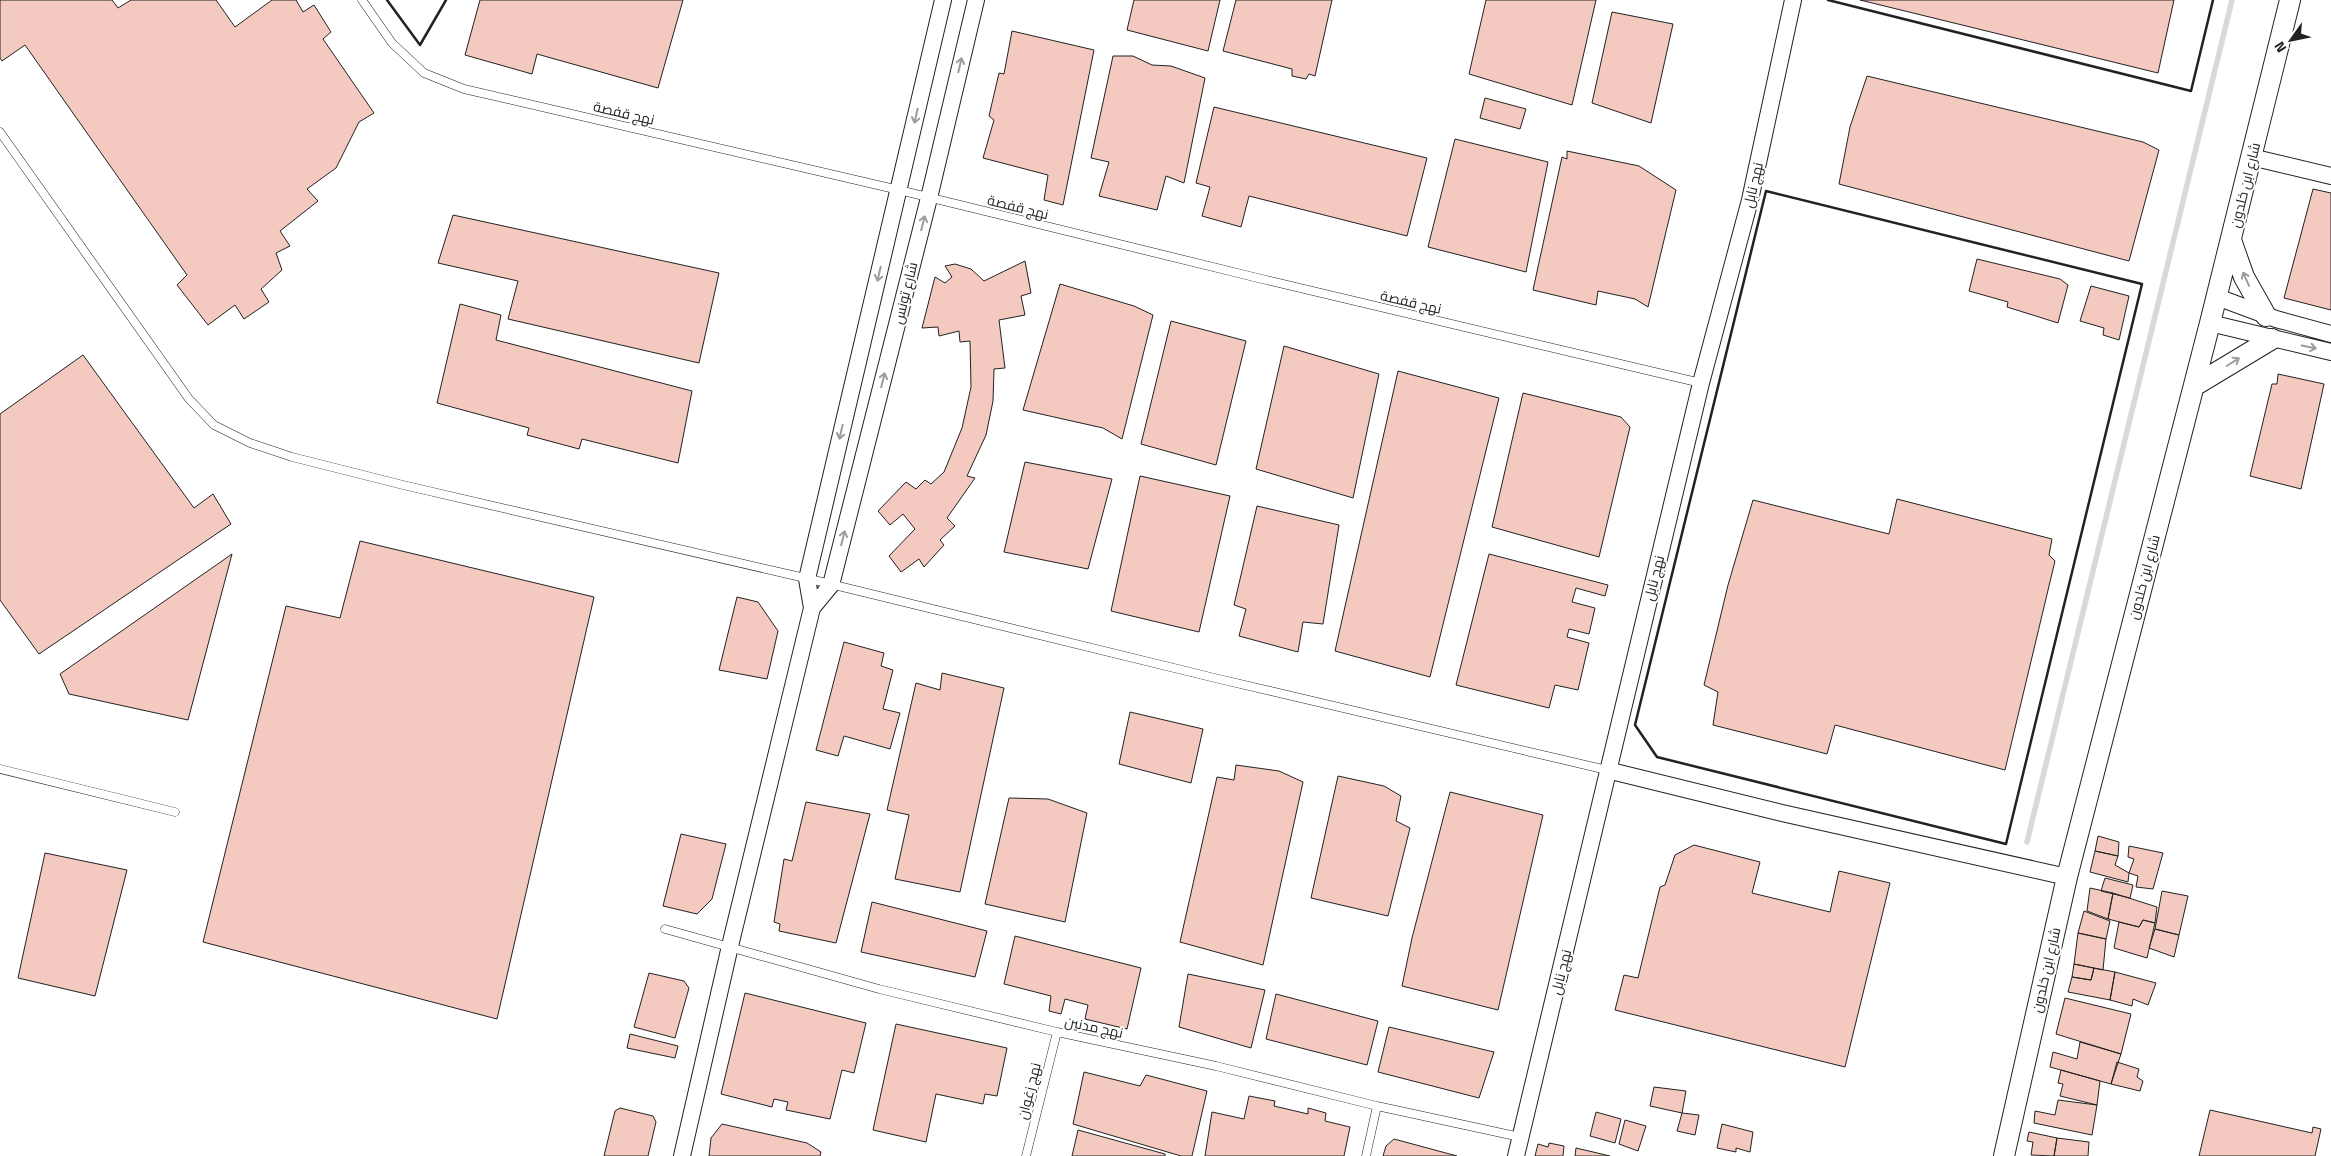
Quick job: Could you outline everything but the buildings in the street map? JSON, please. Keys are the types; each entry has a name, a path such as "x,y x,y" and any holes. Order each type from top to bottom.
{"street":[{"path":"682,1156 730,946 812,608 807,579 943,0"},
{"name":"شارع تونس","path":"830,585 929,198 976,0"},
{"name":"نهج نابل","path":"1516,1156 1701,383 1750,200 1793,0"},
{"name":"شارع ابن خلدون","path":"2004,1156 2067,877 2217,297 2290,0"},
{"path":"2251,157 2331,176"},
{"path":"2231,240 2244,277 2266,316"},
{"path":"2217,297 2266,316 2331,334"},
{"path":"2210,323 2331,352"},
{"path":"2194,386 2272,339"},
{"path":"812,608 830,585"},
{"path":"1608,770 2067,877"}],"lane":[{"name":"نهج قفصة","path":"362,0 392,43 424,73 464,89 899,190 1701,383"},
{"path":"0,132 189,399 214,425 250,443 292,457 1608,770"},
{"path":"0,769 175,812"},
{"name":"نهج مدنين","path":"665,929 879,988 1057,1032 1216,1066 1377,1106 1520,1137"},
{"name":"نهج زغوان","path":"1026,1156 1057,1032"},
{"path":"1366,1156 1377,1106"}],"waterway":[{"path":"2027,842 2232,0"}],"wall":[{"path":"387,0 420,45 446,0"},
{"path":"1828,0 2191,91 2213,0"},
{"path":"1766,191 2142,284 2006,844 1657,757 1635,725 1766,191"}]}
